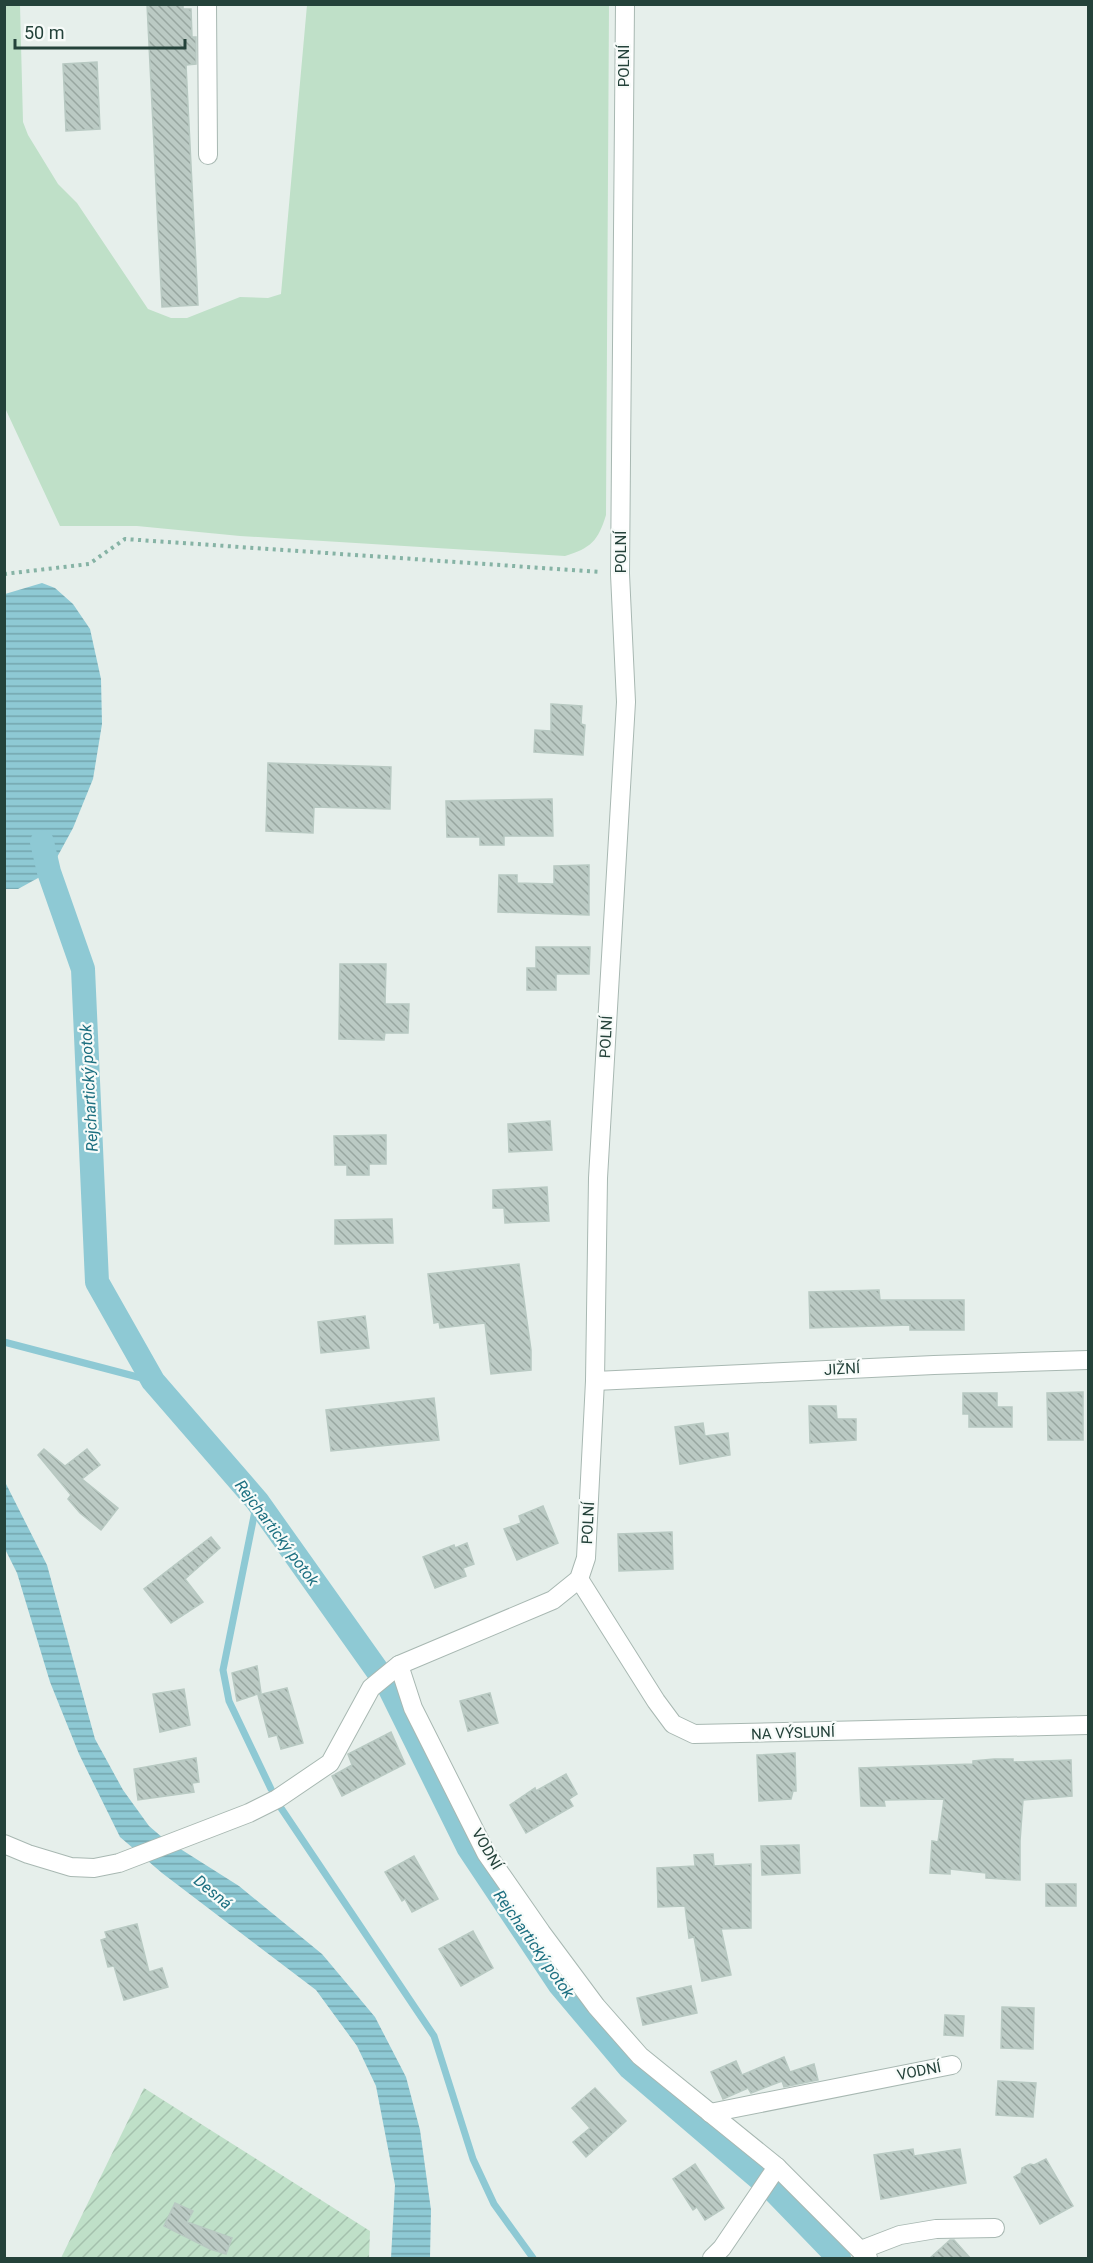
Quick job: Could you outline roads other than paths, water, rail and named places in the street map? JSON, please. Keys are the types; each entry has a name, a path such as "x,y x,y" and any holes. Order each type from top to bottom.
{"street":[{"path":"207,4 208,155"},
{"name":"POLNÍ","path":"579,1580 586,1558 595,1381 598,1178 626,702 620,574 625,4"},
{"name":"JIŽNÍ","path":"595,1381 1089,1360"},
{"path":"4,1844 71,1867 94,1868 119,1863 249,1813 277,1799 330,1763 371,1688 394,1668 553,1600 579,1580"},
{"name":"NA VÝSLUNÍ","path":"579,1580 673,1724 694,1734 1089,1725"},
{"name":"VODNÍ","path":"394,1668 486,1853 596,2006 640,2056 774,2169 864,2254 900,2235 936,2229 995,2228"},
{"name":"VODNÍ","path":"710,2113 952,2065"},
{"path":"712,2259 722,2248 774,2169"}],"water":[{"path":"42,583 55,588 73,604 90,629 101,679 102,724 93,779 73,828 49,872 18,889 5,889 5,594"},
{"name":"Desná","path":"4,1480 47,1565 95,1739 123,1790 149,1826 163,1838 239,1886 322,1954 375,2017 406,2077 420,2130 431,2210 430,2258 391,2258 395,2185 376,2086 357,2046 316,1990 162,1873 120,1837 79,1754 50,1682 17,1573 5,1549"}],"waterway":[{"name":"Rejchartický potok","path":"42,842 49,872 83,969 97,1282 153,1381 257,1501 389,1687 468,1847 560,1985 630,2068 774,2191 839,2258"},
{"path":"4,1342 153,1381"},
{"path":"257,1501 223,1670 229,1701 271,1789"},
{"path":"281,1808 434,2036 473,2159 494,2204 533,2258"}]}
